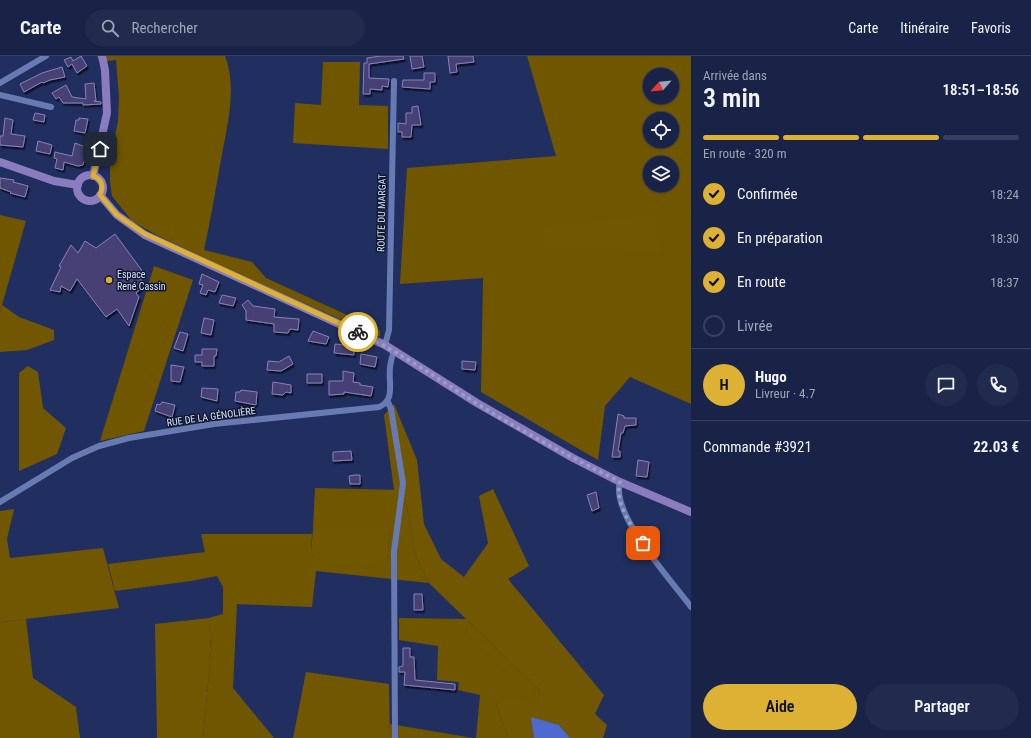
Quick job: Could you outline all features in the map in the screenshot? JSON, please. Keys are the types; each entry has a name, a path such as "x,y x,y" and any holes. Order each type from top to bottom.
{"main road":[{"path":"102,56 105,70"},
{"path":"93,176 106,128 106,56"},
{"path":"0,162 54,181 78,185"},
{"path":"85,176 93,176 101,182 102,189 100,195 91,200 84,199 78,193 78,185 85,176"},
{"path":"100,195 117,215 145,234 385,345 527,433 620,482 691,512"}],"street":[{"path":"0,83 46,56"},
{"name":"ROUTE DU MARGAT","path":"385,345 389,330 394,81"},
{"path":"0,95 51,107"},
{"path":"394,351 390,367 390,394 388,402 391,409 403,483 394,552 395,738"},
{"name":"RUE DE LA GÉNOLIÈRE","path":"0,502 72,458 99,446 129,438 214,424 379,408 388,402"},
{"path":"620,482 618,494 620,503 630,524 649,553 691,607"}],"shaded area":[{"path":"97,56 225,56 231,82 230,110 204,250 252,262 266,278 380,330 380,337 221,266 158,236 132,221 112,196 110,182 110,160 118,121 119,97 116,60 100,62"},
{"path":"527,56 691,56 691,404 630,377 605,406 598,460 481,392 483,278 400,284 407,168 556,156"},
{"path":"323,62 360,62 359,105 388,106 388,149 293,143 295,103 321,105"},
{"path":"655,214 662,252 546,249 542,226"},
{"path":"0,215 26,221 0,312"},
{"path":"154,266 193,280 144,431 100,441"},
{"path":"2,305 19,317 54,330 54,340 27,350 0,352 0,312"},
{"path":"28,366 38,372 43,408 66,428 57,454 19,471 19,373"},
{"path":"394,404 417,460 424,524 441,559 464,577 488,543 479,496 493,489 529,566 508,579 604,695 595,714 607,725 603,738 570,738 559,725 532,718 534,738 508,738 496,704 504,697 538,702 540,691 429,583 416,557 406,502 400,490 394,490 384,415"},
{"path":"315,488 400,490 406,502 416,557 429,583 316,571 312,607 237,604 233,688 274,738 203,738 211,650 209,618 223,614 223,587 217,576 115,591 108,564 205,552 201,534 312,534 311,552 387,564 390,529 313,529"},
{"path":"14,509 7,539 10,558 103,548 119,608 0,622 0,511"},
{"path":"313,529 390,529 387,564 320,561 311,552"},
{"path":"209,618 211,650 203,738 157,738 155,624"},
{"path":"399,618 466,619 540,691 538,703 496,704 508,738 476,738 480,695 458,690 459,682 437,680 438,646 399,640"},
{"path":"26,619 33,678 76,707 80,738 0,738 0,622"},
{"path":"306,672 389,684 390,738 293,738"},
{"path":"390,724 473,738 390,738"}],"water":[{"path":"531,717 559,725 570,738 534,738"}],"building":[{"path":"81,56 87,66 77,73 72,64 68,67 64,60 71,57 73,61"},
{"path":"381,56 403,56 404,59 369,64 369,78 389,79 388,87 382,86 382,90 370,89 370,94 363,94 364,63 367,63 367,58"},
{"path":"410,56 422,56 424,67 412,69"},
{"path":"448,56 473,56 474,62 456,64 457,72 450,73"},
{"path":"62,67 65,77 42,82 24,92 20,84 42,73"},
{"path":"424,73 435,73 435,82 430,82 430,89 402,87 403,80 424,80"},
{"path":"94,83 96,101 94,101 101,102 101,104 83,105 83,103 63,103 59,97 56,99 52,93 66,85 72,97 86,99 85,84"},
{"path":"418,106 421,125 412,125 411,137 402,137 402,132 398,132 398,123 406,124 406,113 412,113 412,107"},
{"path":"35,113 45,115 44,122 33,120"},
{"path":"5,118 13,120 11,134 25,136 23,147 0,145 0,136 3,136"},
{"path":"79,118 88,119 85,133 74,131 76,120 79,120"},
{"path":"38,141 52,145 50,154 36,151"},
{"path":"75,143 88,148 83,165 78,166 64,162 63,170 55,168 57,159 54,158 55,152 72,156"},
{"path":"0,178 14,180 13,182 28,186 25,197 10,193 11,192 0,188"},
{"name":"Espace René Cassin","path":"115,234 143,272 138,276 144,283 142,288 136,293 139,297 129,326 117,309 106,317 77,279 70,291 61,286 60,292 50,290 61,267 59,266 71,245 78,253 85,241 96,248"},
{"path":"202,274 219,282 215,292 208,290 206,295 200,293 203,285 199,284"},
{"path":"222,295 236,298 233,306 219,303"},
{"path":"248,300 253,306 275,309 274,317 299,319 298,330 290,329 288,333 274,332 274,324 246,320 246,311 242,305"},
{"path":"204,318 214,320 211,335 201,333"},
{"path":"313,331 329,337 326,344 308,341"},
{"path":"180,332 188,334 183,351 174,348"},
{"path":"335,344 354,346 354,355 334,353"},
{"path":"202,349 217,349 216,356 214,356 214,366 202,366 202,362 195,362 195,355 202,355"},
{"path":"361,354 377,357 375,367 360,364"},
{"path":"289,356 293,364 281,371 267,370 268,361 279,362"},
{"path":"462,361 476,362 475,370 462,369"},
{"path":"171,365 184,367 180,382 171,381"},
{"path":"343,371 354,373 353,382 360,383 360,385 373,387 371,396 344,392 344,394 329,395 329,381 343,381"},
{"path":"307,374 322,374 322,383 307,383"},
{"path":"273,382 291,385 291,393 286,392 283,395 272,394"},
{"path":"202,388 218,389 217,401 201,397"},
{"path":"241,390 257,392 256,405 235,401 236,392 240,392"},
{"path":"162,402 175,405 172,417 155,411 157,404 160,405"},
{"path":"618,414 624,416 624,418 636,418 636,425 625,426 623,433 621,433 618,451 620,451 620,457 612,457"},
{"path":"351,451 352,460 333,461 333,452"},
{"path":"638,460 649,462 647,477 636,476"},
{"path":"360,475 360,484 350,484 349,476"},
{"path":"596,492 599,508 592,511 587,495"},
{"path":"414,594 422,594 423,610 414,610"},
{"path":"403,648 410,648 410,657 414,657 415,680 455,684 455,690 404,685 405,672 399,672 399,667 403,666"}],"way so far":[{"path":"358,332 385,345 477,403 533,436 620,482 618,494 620,503 630,524 643,543"}],"place":[{"name":"Espace René Cassin","path":"109,280"}],"route":[{"path":"100,149 93,176 101,182 102,192 100,195 117,215 127,223 166,245 358,332"}]}
